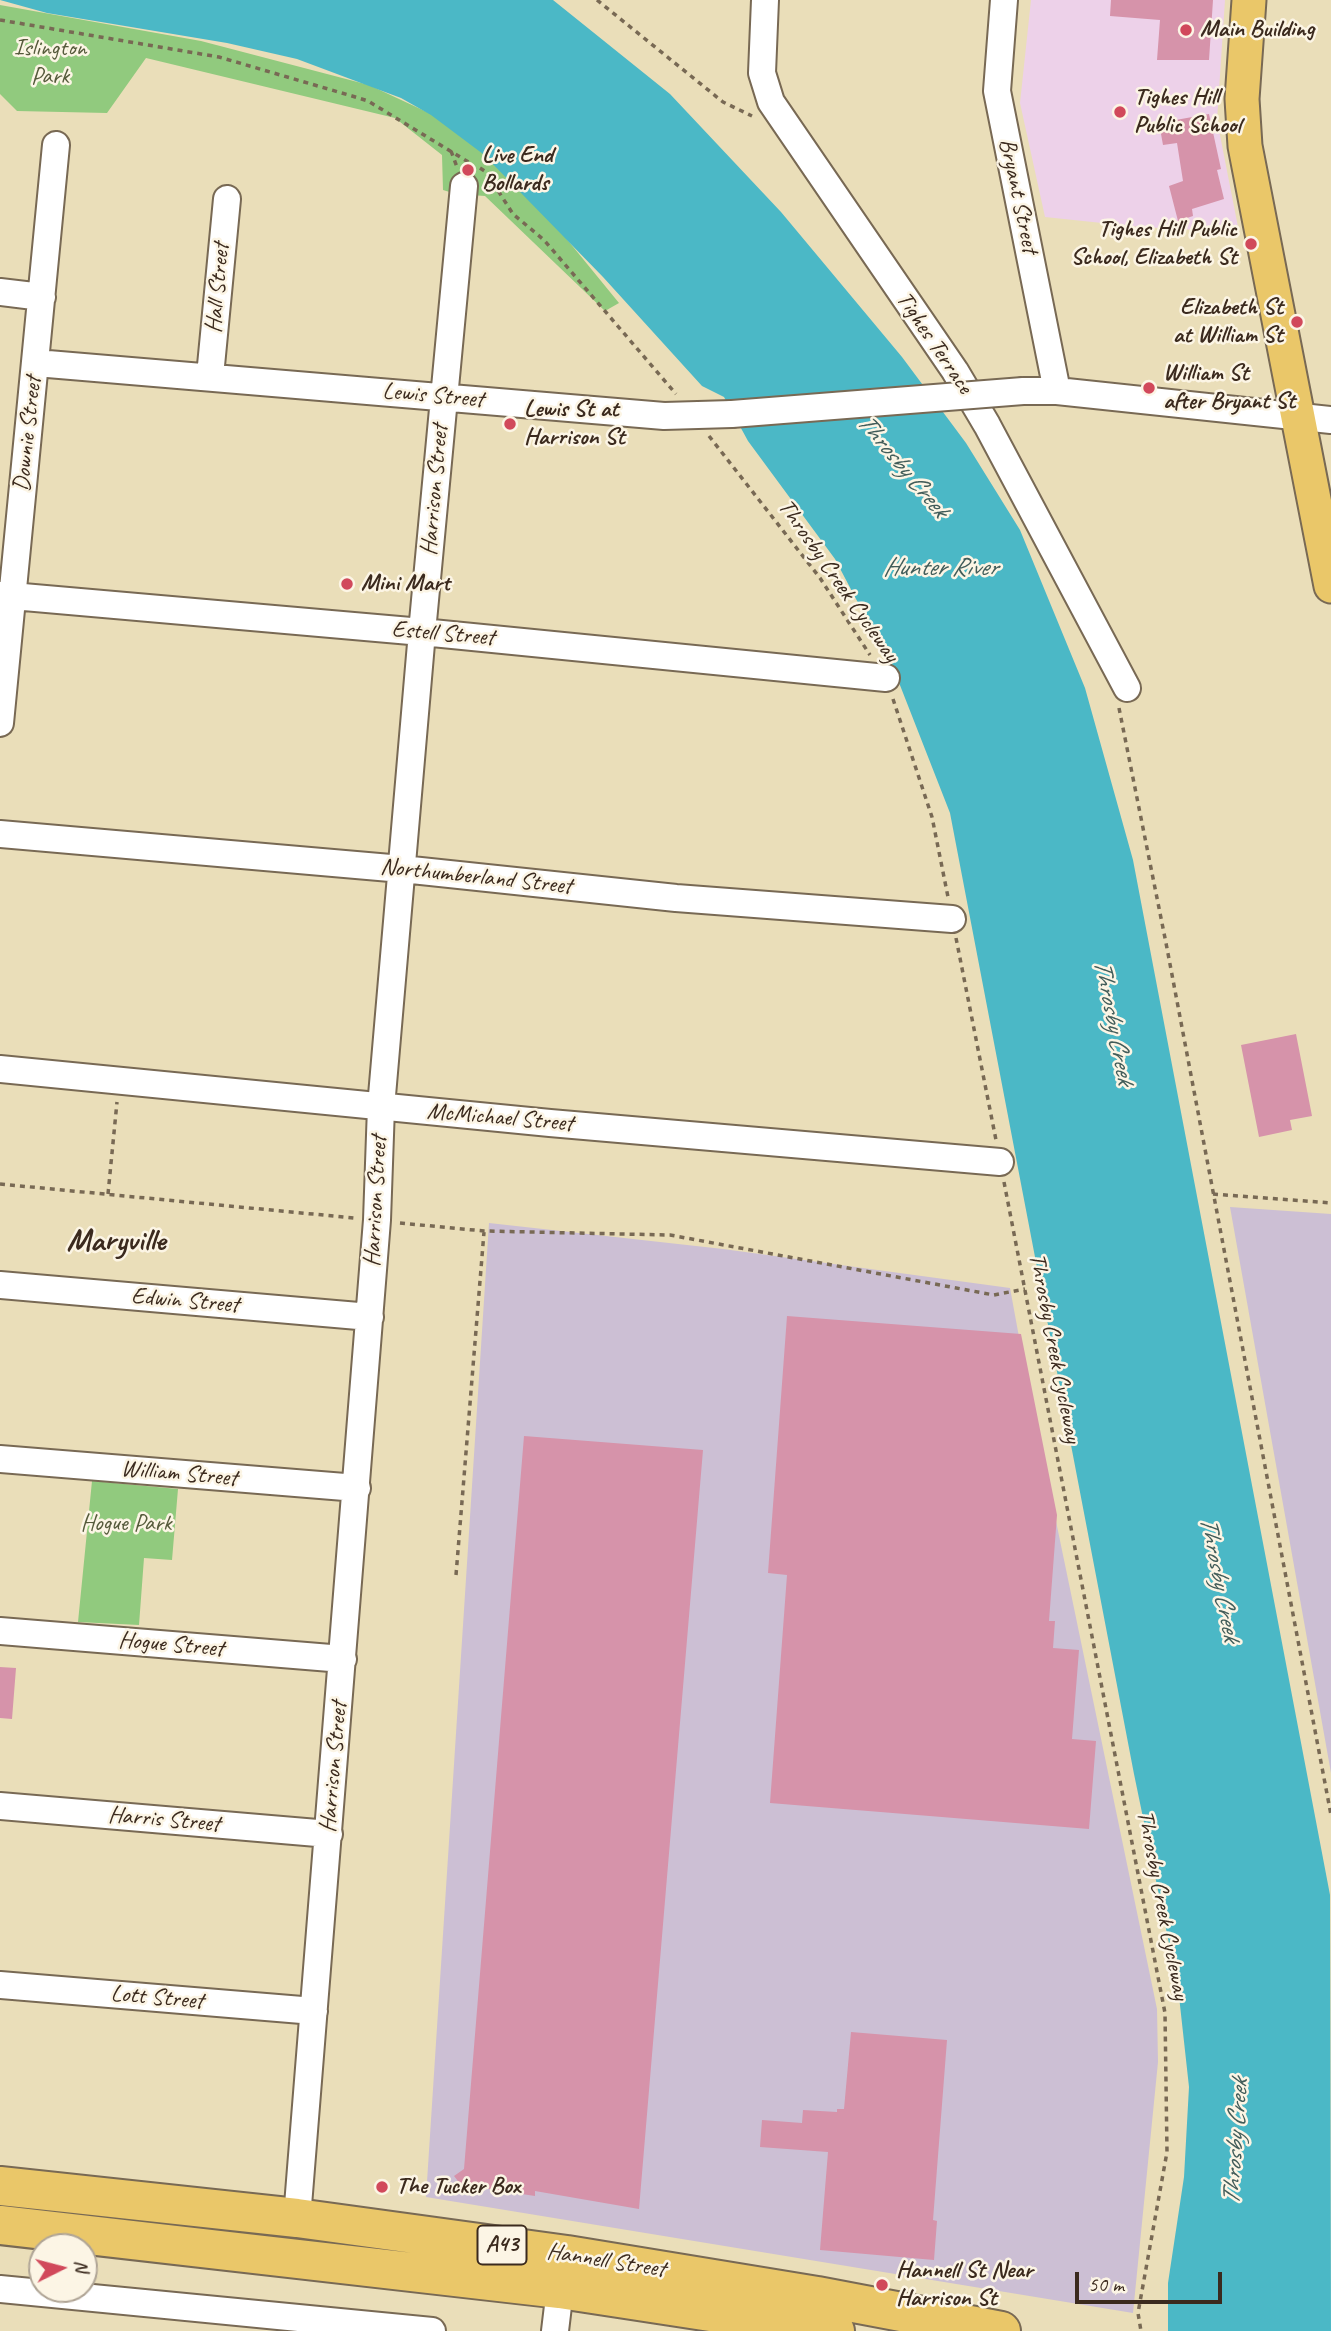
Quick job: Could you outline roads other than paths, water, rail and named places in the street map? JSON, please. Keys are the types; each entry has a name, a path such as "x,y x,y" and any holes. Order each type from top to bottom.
{"highway":[{"name":"Hannell Street","path":"0,2186 297,2218 580,2257 817,2296 1001,2331"},
{"name":"Hannell Street","path":"0,2225 560,2289 835,2331"}],"main road":[{"path":"1249,0 1242,99 1245,146 1331,586"}],"street":[{"name":"Tighes Terrace","path":"765,0 762,73 771,102 961,382 987,425 1125,683"},
{"name":"Bryant Street","path":"1004,0 997,91 1040,390"},
{"name":"Downie Street","path":"0,723 6,595 36,363 56,145"},
{"name":"Harrison Street","path":"297,2218 357,1489 377,1220 381,1107 464,186"},
{"name":"Hall Street","path":"210,376 227,199"},
{"path":"0,292 42,297"},
{"name":"Lewis Street","path":"36,363 664,416 732,414 1040,390"},
{"path":"1040,390 1331,420"},
{"name":"Estell Street","path":"6,595 422,632 886,678"},
{"name":"Northumberland Street","path":"0,834 402,869 676,898 953,919"},
{"name":"McMichael Street","path":"0,1069 381,1107 1000,1162"},
{"name":"Edwin Street","path":"0,1285 370,1317"},
{"name":"William Street","path":"0,1459 357,1489"},
{"name":"Hogue Street","path":"0,1631 343,1659"},
{"name":"Harris Street","path":"0,1806 329,1834"},
{"name":"Lott Street","path":"0,1985 314,2011"},
{"path":"0,2289 432,2331"},
{"path":"555,2331 560,2289"}],"water":[{"name":"Hunter River","path":"0,0 553,0 670,94 781,212 902,357 966,443 1020,530 1085,688 1133,860 1330,1895 1331,2331 1168,2331 1168,2283 1184,2177 1189,2087 1178,1987 1134,1774 950,813 896,675 835,559 748,441 724,397 702,386 603,277 483,154 431,115 401,98 297,59 227,43 47,13"}],"place":[{"name":"Main Building","path":"1186,30"},
{"name":"Tighes Hill Public School","path":"1120,112"},
{"name":"Live End Bollards","path":"468,170"},
{"name":"Tighes Hill Public School, Elizabeth St","path":"1251,244"},
{"name":"Elizabeth St at William St","path":"1297,322"},
{"name":"William St after Bryant St","path":"1149,388"},
{"name":"Lewis St at Harrison St","path":"510,424"},
{"name":"Mini Mart","path":"347,584"},
{"name":"The Tucker Box","path":"382,2187"},
{"name":"Hannell St Near Harrison St","path":"882,2285"}],"district":[{"name":"Maryville","path":"116,1242"}],"park label":[{"name":"Islington Park","path":"50,63"},
{"name":"Hogue Park","path":"126,1524"}],"water label":[{"name":"Throsby Creek","path":"902,466"},
{"name":"Throsby Creek","path":"1113,1022"},
{"name":"Throsby Creek","path":"1219,1579"},
{"name":"Throsby Creek","path":"1236,2142"}]}
